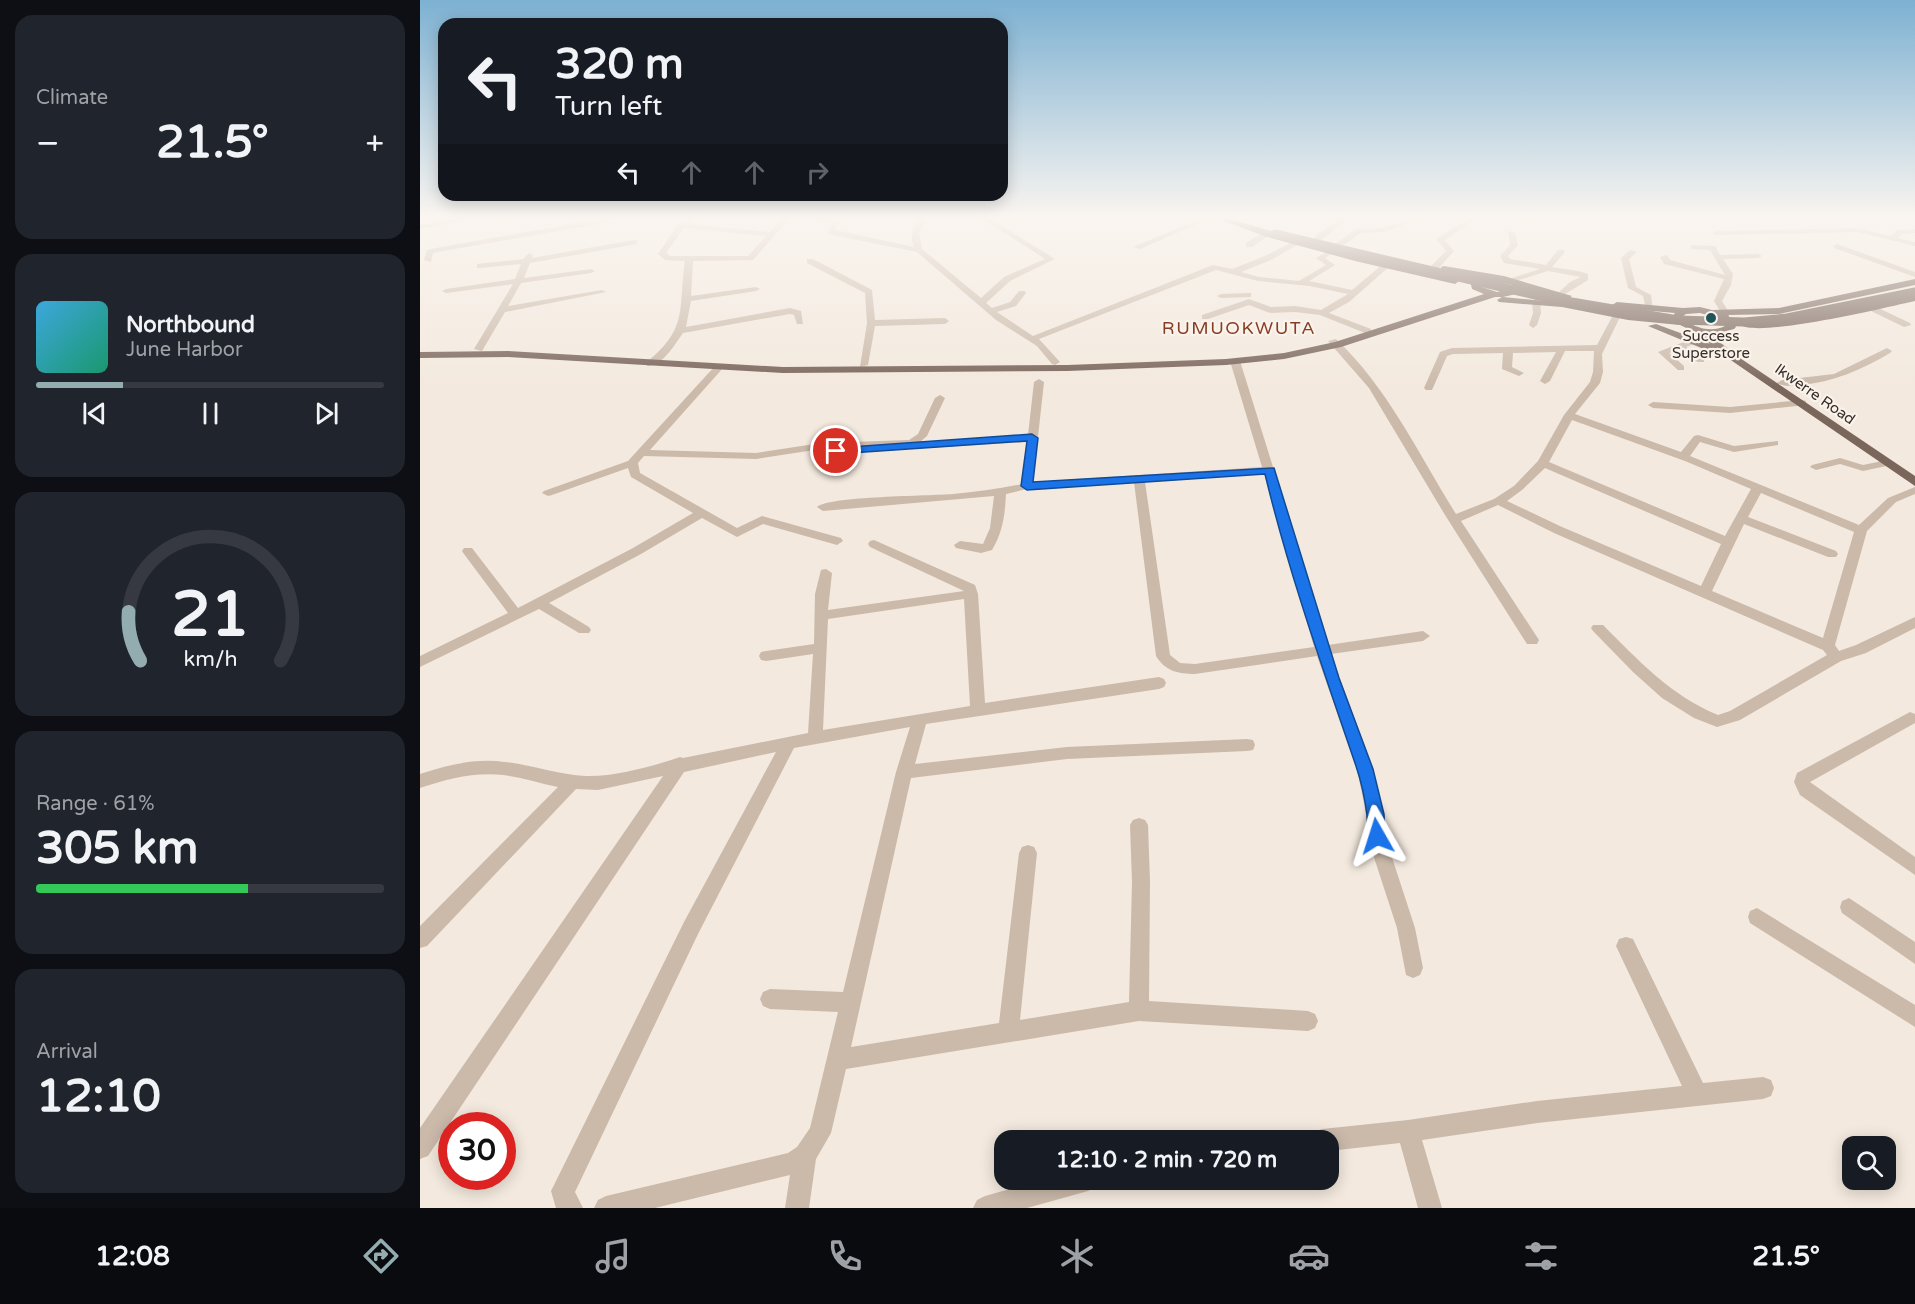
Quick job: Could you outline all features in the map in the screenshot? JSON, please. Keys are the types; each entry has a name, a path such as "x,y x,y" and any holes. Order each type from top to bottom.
{"main road":[{"path":"1431,275 1494,294"},
{"path":"1450,275 1523,293 1620,312 1664,318 1731,322 1792,317 1915,297"},
{"path":"1463,275 1588,303 1665,315 1744,318 1782,314 1915,284"},
{"path":"1474,275 1495,277 1566,305"},
{"path":"1439,277 1464,296 1566,305 1623,316 1696,335 1728,330 1731,325"},
{"path":"1475,287 1474,280 1482,277"},
{"path":"420,353 497,354 653,362 863,365 1229,357 1335,343 1464,296 1494,294 1513,286 1650,309 1726,314 1779,311 1915,284"},
{"path":"420,353 479,349 718,368 941,370 1236,361 1284,356 1335,343 1464,296 1475,287"},
{"path":"1731,325 1821,319 1915,297"},
{"path":"1683,311 1677,317 1696,335"},
{"path":"1713,313 1724,317 1731,325"},
{"path":"1623,316 1682,323"},
{"path":"1731,353 1731,340 1735,335 1766,324"},
{"name":"Ikwerre Road","path":"1720,332 1719,337 1731,353 1915,482"},
{"name":"Ikwerre Road","path":"1696,335 1782,383 1915,476"}],"street":[{"path":"479,349 521,275"},
{"path":"446,291 517,284 570,275"},
{"path":"653,362 679,331 686,311 688,275"},
{"path":"837,275 869,292 872,323 863,365"},
{"path":"949,275 991,312 1032,339 1055,362"},
{"path":"981,303 1007,279 1015,275"},
{"path":"1032,339 1106,312 1194,275"},
{"path":"1247,275 1353,293"},
{"path":"1301,283 1314,275"},
{"path":"1322,314 1375,275"},
{"path":"1513,286 1527,275"},
{"path":"1562,294 1573,284 1584,280 1584,275"},
{"path":"1628,275 1632,288 1647,295 1650,309"},
{"path":"1718,275 1728,278 1718,301 1726,314"},
{"path":"1249,299 1255,278"},
{"path":"686,298 756,289"},
{"path":"501,310 602,292"},
{"path":"991,312 1013,304 1022,293"},
{"path":"1221,296 1249,299 1270,310 1295,309 1322,314 1368,331"},
{"path":"1205,317 1249,299"},
{"path":"1533,325 1537,313 1536,302"},
{"path":"1872,308 1907,325"},
{"path":"679,331 790,311 797,312 800,322"},
{"path":"1456,519 1498,501 1518,488 1543,463 1569,415 1594,383 1598,372 1596,360 1601,348 1623,316"},
{"path":"872,323 945,321"},
{"path":"1681,368 1663,353 1680,347 1696,335"},
{"path":"1335,343 1373,385 1532,639"},
{"path":"1680,347 1701,360"},
{"path":"1429,388 1442,357 1447,352 1561,351 1601,348"},
{"path":"1545,381 1561,351"},
{"path":"1782,383 1809,382 1850,373 1887,351"},
{"path":"1508,352 1507,369 1519,373"},
{"path":"1236,361 1270,470 1282,520 1325,651 1331,678 1365,769 1375,814 1377,836 1406,928 1413,968"},
{"path":"718,368 636,458 635,476 737,533 762,520 837,541"},
{"path":"1027,486 1039,382"},
{"path":"548,493 636,458 756,456 821,446 911,443 922,436 940,398"},
{"path":"1653,405 1730,410 1802,403"},
{"path":"1730,410 1736,420"},
{"path":"1569,415 1683,457 1861,530"},
{"path":"836,451 1032,438"},
{"path":"1683,457 1696,438 1734,449 1774,443"},
{"path":"1816,467 1840,461 1863,468 1887,463"},
{"path":"1543,463 1728,542"},
{"path":"823,507 867,500 936,500 1000,493 1027,486 1270,470"},
{"path":"1139,480 1163,656 1169,666 1195,669 1423,636"},
{"path":"1704,593 1758,487"},
{"path":"1832,652 1861,530 1892,500 1915,490"},
{"path":"960,545 981,549 988,547 995,536 999,519 1000,493"},
{"path":"1498,501 1832,652"},
{"path":"420,662 539,603 702,513"},
{"path":"1742,519 1832,554"},
{"path":"874,544 962,582 970,588 978,709"},
{"path":"468,551 516,615"},
{"path":"814,738 822,648 822,583 826,573"},
{"path":"823,615 971,594"},
{"path":"539,603 584,630"},
{"path":"1598,628 1649,677 1673,696 1689,708 1717,721 1735,716 1832,652 1861,649 1915,622"},
{"path":"766,656 822,648"},
{"path":"420,781 456,769 513,770 571,784 631,778 680,764 789,742 978,709 1159,683"},
{"path":"1910,718 1803,778 1802,782 1806,790 1914,865"},
{"path":"606,1208 792,1163 805,1155 820,1133 904,772 920,719"},
{"path":"571,1208 564,1200 563,1191 691,928 789,742"},
{"path":"904,772 1067,753 1247,745"},
{"path":"420,1148 680,764"},
{"path":"420,939 571,784"},
{"path":"1139,825 1141,882 1139,1011"},
{"path":"1008,1030 1020,948 1028,853"},
{"path":"1849,907 1915,954"},
{"path":"1757,917 1915,1017"},
{"path":"1626,946 1697,1094"},
{"path":"770,999 852,1002"},
{"path":"839,1059 1008,1030 1139,1011 1308,1021"},
{"path":"1339,1138 1408,1131 1537,1112 1763,1088"},
{"path":"1408,1131 1430,1208"},
{"path":"797,1208 805,1155"},
{"path":"985,1208 1049,1190"}],"place":[{"name":"Success Superstore","path":"1711,318"}],"district":[{"name":"RUMUOKWUTA","path":"1239,328"}],"route":[{"path":"836,451 1032,438 1027,486 1270,470 1282,520 1325,651 1331,678 1365,769 1375,814 1377,836"}]}
